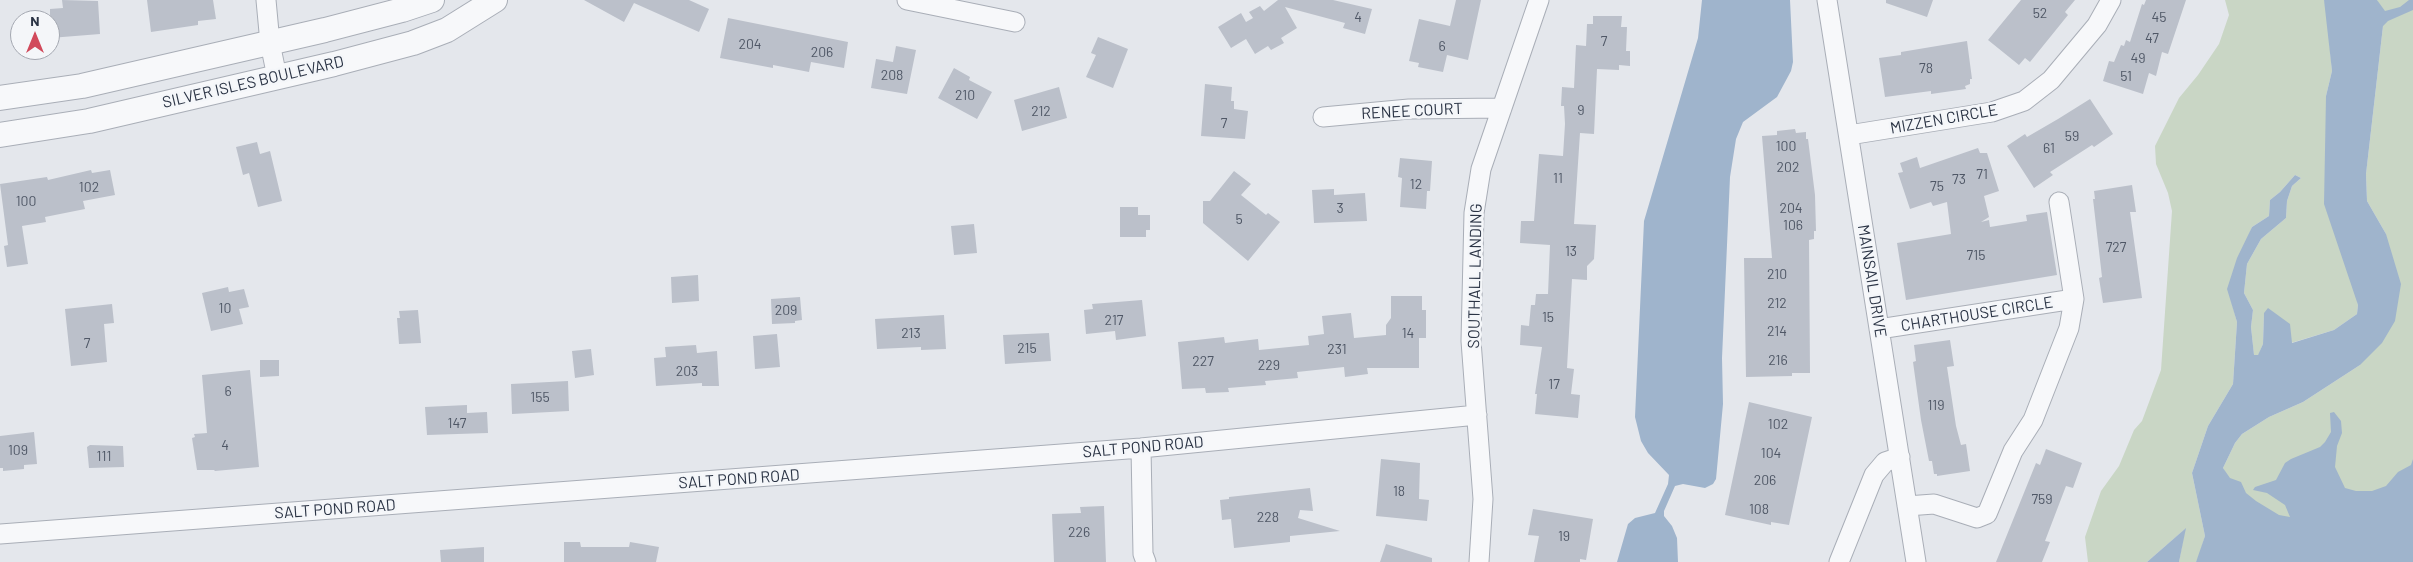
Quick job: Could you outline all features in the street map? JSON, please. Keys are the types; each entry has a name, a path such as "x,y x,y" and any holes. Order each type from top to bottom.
{"street":[{"path":"266,0 270,43 277,77"},
{"path":"0,98 82,86 270,43 402,10 432,0"},
{"name":"SILVER ISLES BOULEVARD","path":"0,135 89,121 412,43 446,30 496,0"},
{"path":"907,0 1015,22"},
{"name":"SOUTHALL LANDING","path":"1478,562 1483,500 1471,341 1474,213 1482,169 1539,0"},
{"name":"MAINSAIL DRIVE","path":"1827,0 1850,135 1916,562"},
{"name":"MIZZEN CIRCLE","path":"1850,135 1992,112 2024,101 2051,80 2097,25 2111,0"},
{"name":"RENEE COURT","path":"1323,118 1409,109 1502,108"},
{"name":"CHARTHOUSE CIRCLE","path":"1907,506 1934,504 1977,518 1987,514 2013,450 2033,420 2069,328 2074,299 2059,202"},
{"name":"CHARTHOUSE CIRCLE","path":"1879,329 2074,299"},
{"name":"SALT POND ROAD","path":"0,534 1141,448 1477,415"},
{"path":"1141,448 1143,554 1146,562"},
{"path":"1840,562 1874,475 1885,462 1900,457"}],"green space":[{"path":"2225,0 2324,0 2332,71 2326,96 2358,305 2357,314 2334,330 2291,343 2264,314 2263,344 2258,356 2254,356 2251,327 2253,310 2244,293 2247,264 2261,239 2286,218 2287,201 2292,186 2301,178 2295,175 2270,200 2269,216 2252,227 2228,289 2237,322 2233,384 2208,426 2192,473 2205,536 2196,562 2179,562 2185,529 2147,562 2088,562 2085,537 2101,491 2119,466 2134,430 2142,421 2161,370 2172,211 2168,193 2156,164 2155,146 2179,98 2198,75 2219,44 2229,15"},
{"path":"2377,0 2413,0 2413,562 2248,524 2223,468 2235,443 2242,434 2269,417 2303,402 2360,365 2386,234 2367,201 2366,174 2383,26"}],"water":[{"path":"1702,0 1790,0 1793,62 1791,71 1777,97 1743,122 1736,139 1730,177 1722,358 1723,404 1716,479 1713,484 1705,488 1683,484 1675,486 1664,511 1664,516 1672,526 1677,538 1678,562 1617,562 1628,524 1635,518 1655,513 1668,484 1669,475 1648,453 1641,441 1635,417 1644,221 1698,38"},
{"path":"2324,0 2377,0 2385,11 2400,7 2409,0 2413,0 2413,10 2388,21 2383,26 2366,174 2367,201 2386,234 2401,284 2395,321 2382,343 2360,365 2303,402 2269,417 2242,434 2235,443 2223,468 2230,478 2241,482 2246,493 2256,501 2279,515 2290,517 2285,505 2267,493 2253,490 2255,487 2276,480 2285,463 2291,459 2320,447 2331,432 2330,413 2334,412 2341,421 2342,433 2337,446 2335,467 2345,488 2356,491 2372,491 2386,486 2398,472 2411,465 2413,459 2413,562 2196,562 2205,536 2192,473 2208,426 2233,384 2237,322 2227,289 2237,258 2252,227 2269,216 2270,200 2295,175 2301,178 2292,186 2287,201 2286,218 2261,239 2247,264 2244,293 2253,310 2251,327 2254,355 2258,355 2263,344 2264,313 2268,308 2290,324 2292,343 2334,330 2357,314 2358,305 2324,204 2326,96 2332,71"},
{"path":"2186,528 2179,562 2147,562"}],"building":[{"path":"62,0 98,1 100,34 60,37 60,10 50,9 63,8"},
{"path":"147,0 213,0 216,19 198,21 198,25 151,32"},
{"path":"584,0 689,0 709,9 699,32 634,3 624,22"},
{"path":"1278,0 1333,0 1372,9 1365,34 1343,28 1345,23 1285,7 1297,28 1281,38 1284,43 1271,50 1268,46 1255,54 1246,39 1231,48 1218,27 1241,13 1246,22 1253,18 1249,12 1260,6 1264,11"},
{"path":"1456,0 1481,0 1468,60 1447,55 1443,72 1418,67 1419,63 1409,61 1419,19 1450,26"},
{"path":"1886,0 1933,0 1927,17 1886,3"},
{"path":"2021,0 2075,0 2065,12 2068,15 2030,62 2025,58 2019,65 1988,40"},
{"path":"2146,0 2186,0 2168,54 2162,52 2156,76 2149,73 2143,94 2103,81 2109,61 2114,62 2121,45 2124,46 2126,40 2130,42 2142,4 2144,5"},
{"path":"1593,16 1622,16 1621,27 1627,27 1626,51 1630,51 1630,66 1619,65 1619,70 1597,69 1594,134 1580,133 1574,224 1596,225 1594,259 1587,266 1587,280 1572,279 1567,368 1574,369 1571,394 1580,395 1578,418 1535,414 1537,394 1535,394 1542,347 1520,345 1521,325 1529,326 1531,305 1535,305 1536,294 1548,294 1550,245 1520,243 1521,221 1534,221 1539,154 1563,156 1565,124 1564,106 1561,106 1562,87 1574,88 1576,45 1586,46 1587,24 1593,24"},
{"path":"728,18 848,42 844,68 811,62 809,72 773,65 773,68 720,58"},
{"path":"1098,37 1128,49 1113,88 1086,77 1096,55 1091,53"},
{"path":"1967,41 1972,79 1970,79 1970,84 1965,86 1966,89 1931,94 1931,91 1885,97 1879,58 1901,55 1901,52"},
{"path":"896,46 916,50 907,94 871,88 876,59 893,62"},
{"path":"954,68 970,77 969,80 992,92 977,119 938,98"},
{"path":"1205,84 1232,87 1231,101 1234,101 1234,109 1248,111 1245,139 1201,136"},
{"path":"1059,87 1067,118 1022,131 1014,100"},
{"path":"2090,99 2113,134 2050,172 2053,175 2034,188 2007,146 2025,134 2027,137"},
{"path":"1795,129 1796,133 1806,132 1815,195 1816,231 1814,231 1814,239 1809,240 1810,373 1792,373 1792,376 1746,377 1744,258 1772,258 1762,136 1777,135 1777,131"},
{"path":"257,142 260,154 270,151 282,201 258,207 249,173 243,175 236,147"},
{"path":"1978,148 1980,153 1987,153 1999,191 1984,196 1989,217 1981,222 1989,220 1990,227 2027,221 2026,215 2047,212 2057,275 1906,300 1897,243 1951,234 1947,202 1933,206 1931,202 1910,209 1898,173 1903,172 1900,163 1917,157 1920,168"},
{"path":"1400,158 1432,161 1430,191 1427,191 1426,209 1400,207 1402,178 1398,177"},
{"path":"91,170 92,173 110,170 115,195 83,201 85,209 45,217 46,222 22,226 28,264 7,267 4,246 8,245 0,184 47,177 48,180"},
{"path":"1234,171 1251,184 1241,195 1266,215 1268,213 1280,222 1248,261 1203,223 1203,201 1210,201"},
{"path":"2132,185 2136,212 2130,212 2142,298 2103,303 2099,278 2102,277 2093,199 2095,199 2094,191"},
{"path":"1334,189 1334,195 1365,193 1367,221 1314,223 1312,190"},
{"path":"1120,207 1138,207 1138,215 1150,215 1150,230 1146,230 1146,237 1120,237"},
{"path":"974,224 977,253 954,255 951,226"},
{"path":"698,275 699,301 672,303 671,277"},
{"path":"228,287 229,292 244,289 249,307 239,309 243,324 211,331 202,293"},
{"path":"1391,296 1422,296 1422,310 1426,310 1426,338 1419,338 1419,368 1367,368 1368,374 1345,377 1344,367 1297,372 1298,378 1265,381 1266,385 1228,388 1229,392 1206,393 1205,388 1182,389 1178,342 1224,337 1225,343 1258,339 1259,350 1309,345 1308,336 1324,334 1322,316 1351,313 1354,338 1386,335 1386,325 1391,318"},
{"path":"800,297 802,320 795,321 795,323 772,324 771,299"},
{"path":"1142,300 1146,336 1116,340 1115,331 1086,334 1084,310 1093,309 1092,304"},
{"path":"112,304 114,323 104,324 107,362 71,366 65,309"},
{"path":"418,310 421,343 399,344 397,318 400,318 399,311"},
{"path":"944,315 946,349 921,350 921,347 877,349 875,319"},
{"path":"1049,333 1051,361 1005,364 1003,335"},
{"path":"777,334 780,367 755,369 753,336"},
{"path":"1950,340 1954,366 1947,367 1956,426 1961,445 1966,444 1970,471 1937,476 1937,474 1934,474 1932,461 1929,461 1921,420 1913,362 1916,361 1914,345"},
{"path":"696,345 697,353 717,351 719,386 702,386 702,383 656,386 654,358 666,357 665,347"},
{"path":"591,349 594,375 575,378 572,351"},
{"path":"260,360 279,360 279,376 260,377"},
{"path":"250,370 259,467 215,471 197,470 192,438 195,437 194,434 207,433 202,375"},
{"path":"568,381 569,411 512,414 511,384"},
{"path":"1749,402 1812,417 1789,525 1771,522 1771,525 1725,515"},
{"path":"467,405 467,413 487,412 488,433 427,435 425,407"},
{"path":"34,432 37,464 24,465 24,469 3,471 3,468 0,468 0,436"},
{"path":"90,445 123,446 124,467 89,468 87,447"},
{"path":"2046,449 2082,463 2073,488 2066,486 2045,541 2050,542 2042,562 1996,562 2036,463 2040,465"},
{"path":"1381,459 1420,463 1419,499 1429,500 1427,521 1376,516"},
{"path":"1310,488 1313,511 1300,510 1298,518 1340,531 1290,536 1290,542 1234,548 1231,519 1222,520 1220,500 1229,499 1229,497"},
{"path":"1104,506 1106,562 1054,562 1052,514 1081,513 1080,507"},
{"path":"1533,509 1593,519 1586,560 1580,559 1580,562 1534,562 1539,536 1528,535"},
{"path":"564,542 580,542 581,547 629,547 630,542 659,547 656,562 564,562"},
{"path":"1386,544 1432,558 1432,562 1380,562"},
{"path":"484,547 484,562 441,562 440,550"}]}
